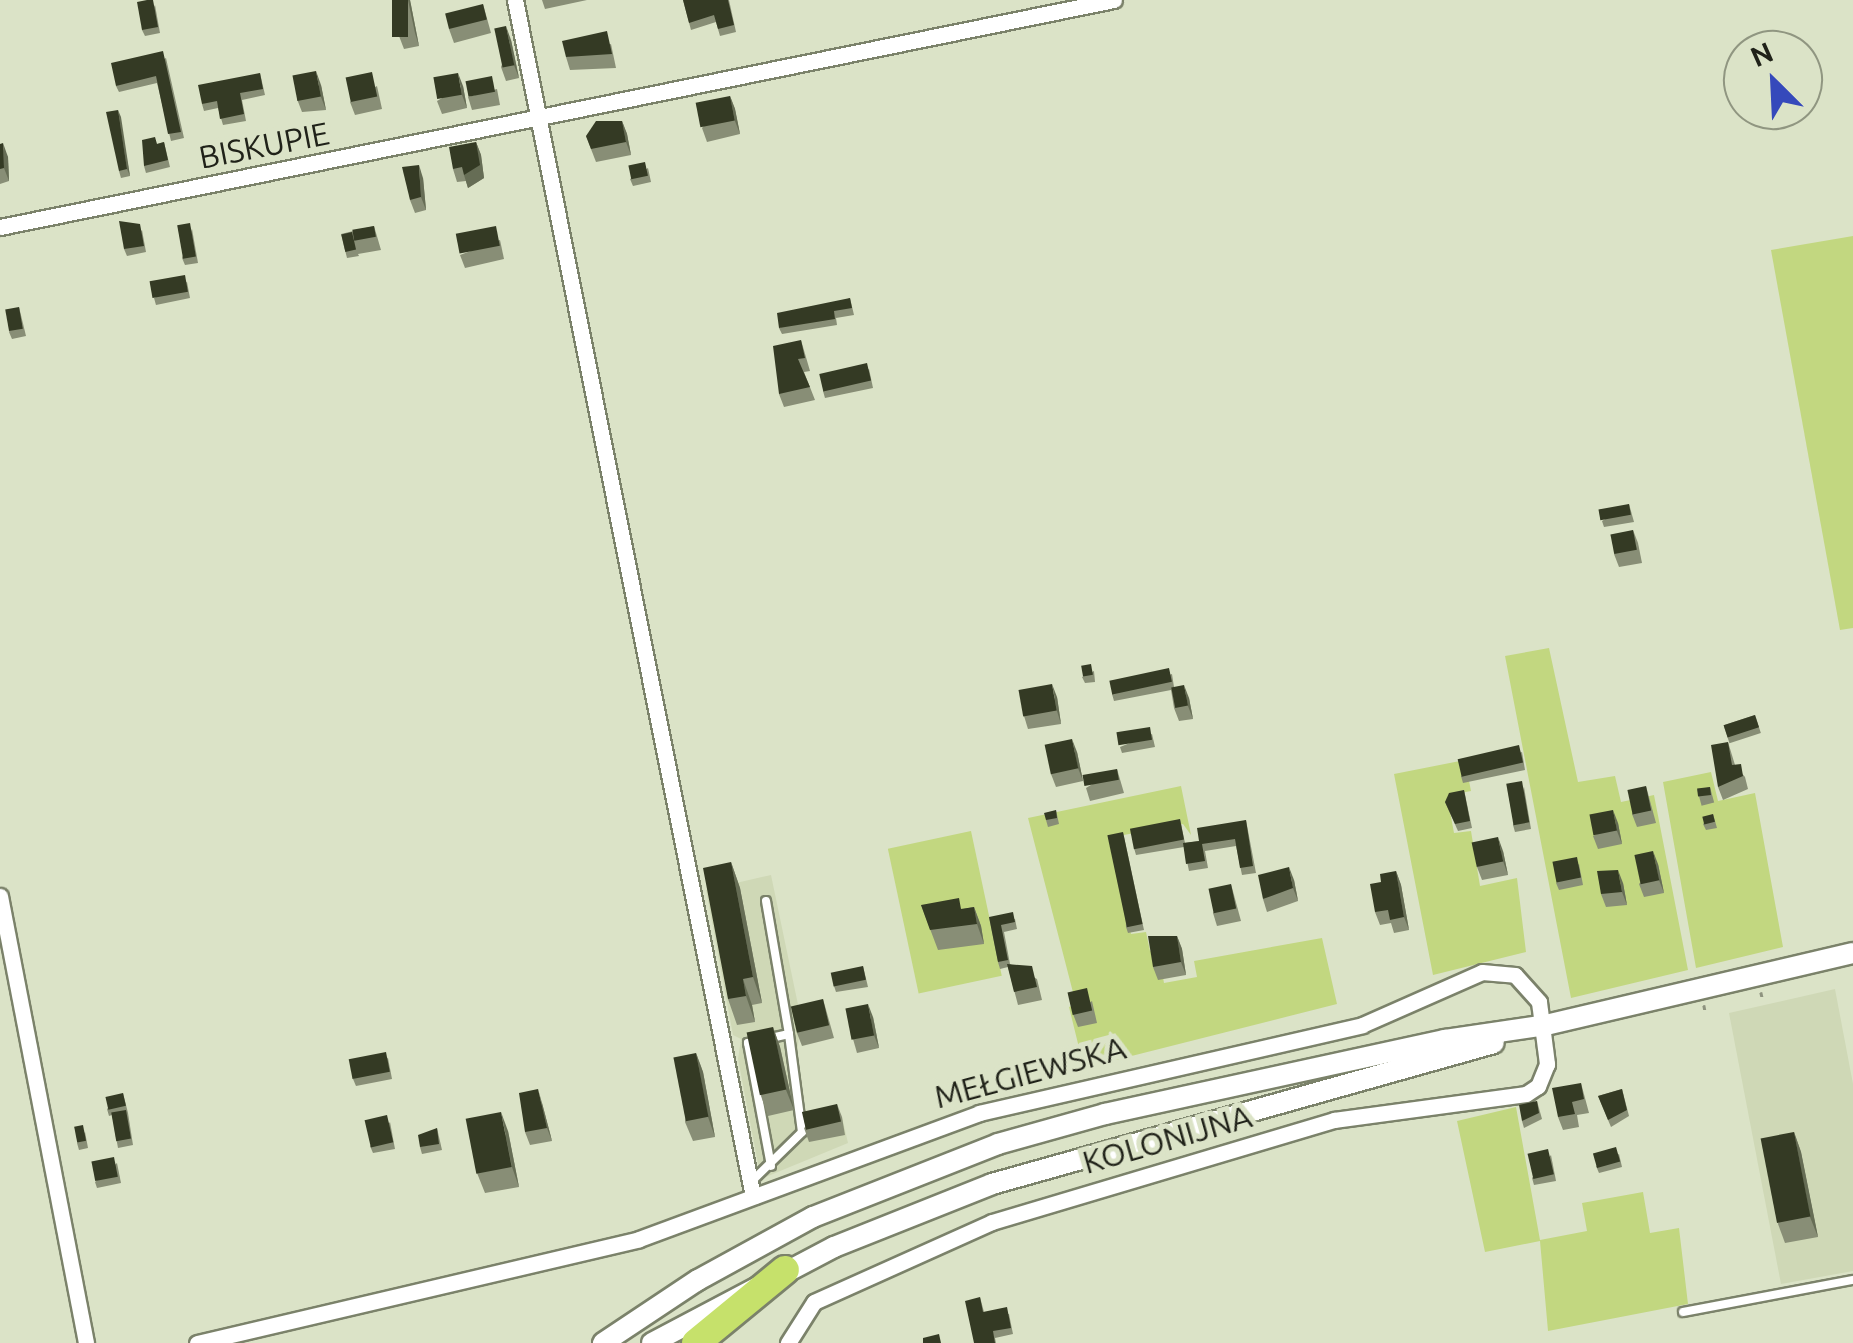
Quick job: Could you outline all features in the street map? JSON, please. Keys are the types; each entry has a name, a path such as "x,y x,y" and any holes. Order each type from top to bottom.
{"highway":[{"path":"696,1343 785,1270"}],"main road":[{"path":"652,1343 785,1270 992,1184 1546,1025 1853,953"},
{"path":"602,1343 777,1236 973,1152 1105,1114 1445,1040 1546,1025"}],"street":[{"path":"515,0 751,1190"},
{"name":"BISKUPIE","path":"0,226 1114,0"},
{"path":"0,896 86,1343"},
{"name":"MEŁGIEWSKA","path":"197,1343 639,1239 751,1190 996,1108 1362,1025 1482,972 1505,972 1526,982 1546,1025"},
{"name":"KOLONIJNA","path":"788,1343 814,1302 1007,1217 1334,1120 1526,1094 1544,1076 1546,1025"}],"lane":[{"path":"751,1190 802,1132 790,1034 766,901"},
{"path":"771,1166 748,1043 790,1034"},
{"path":"1683,1312 1853,1280"}],"shaded area":[{"path":"771,875 801,1019 795,1072 806,1123 842,1117 848,1143 761,1179 738,1059 741,1039 733,1035 706,890"},
{"path":"1835,989 1853,1084 1853,1271 1781,1284 1729,1013"}],"green space":[{"path":"1853,236 1853,628 1840,630 1771,250"},
{"path":"1549,648 1578,782 1615,776 1621,802 1654,795 1688,970 1571,998 1505,656"},
{"path":"1465,760 1471,791 1455,794 1449,806 1454,833 1471,831 1480,886 1517,878 1526,952 1433,975 1394,774"},
{"path":"1711,772 1718,801 1755,793 1783,947 1696,968 1663,782"},
{"path":"1181,786 1191,835 1183,824 1113,837 1131,934 1146,932 1150,951 1158,950 1164,983 1197,977 1194,961 1322,938 1337,1004 1084,1068 1069,1007 1076,1004 1028,818"},
{"path":"971,831 1002,976 919,993 888,849"},
{"path":"1516,1107 1540,1240 1587,1231 1582,1203 1643,1192 1650,1233 1679,1228 1688,1304 1548,1331 1540,1241 1485,1252 1457,1121"}],"building":[{"path":"153,0 158,27 142,30 137,2"},
{"path":"392,0 408,0 408,37 392,37"},
{"path":"683,0 728,0 734,25 718,29 714,15 689,23"},
{"path":"483,4 487,20 449,29 445,13"},
{"path":"506,26 514,65 503,68 494,28"},
{"path":"607,31 612,54 566,57 562,41"},
{"path":"163,51 181,132 168,134 156,76 116,86 111,63"},
{"path":"316,71 321,97 297,101 292,76"},
{"path":"372,72 377,96 351,102 346,78"},
{"path":"260,73 263,89 240,93 244,114 220,119 217,101 202,104 198,85"},
{"path":"458,73 462,95 437,99 433,77"},
{"path":"492,76 495,92 469,97 465,81"},
{"path":"730,96 735,121 700,127 696,103"},
{"path":"118,110 127,169 119,171 106,112"},
{"path":"596,121 622,121 626,142 591,149 586,136"},
{"path":"155,137 157,144 164,142 168,160 144,166 142,140"},
{"path":"476,142 480,165 464,175 462,167 453,169 449,147"},
{"path":"3,143 4,168 0,169 0,144"},
{"path":"645,162 648,176 631,179 628,166"},
{"path":"419,165 421,197 410,200 402,167"},
{"path":"119,221 140,224 144,246 124,249"},
{"path":"190,223 196,256 183,259 177,225"},
{"path":"374,226 376,237 354,241 352,230"},
{"path":"496,226 500,246 460,253 456,234"},
{"path":"352,232 356,250 345,252 341,234"},
{"path":"185,275 188,292 152,298 150,281"},
{"path":"850,298 852,308 834,311 835,319 779,328 777,313"},
{"path":"19,307 23,329 9,331 5,309"},
{"path":"801,340 805,358 798,359 810,387 779,394 773,346"},
{"path":"867,363 871,381 823,392 819,374"},
{"path":"1629,504 1631,515 1600,520 1598,509"},
{"path":"1633,530 1637,550 1614,554 1610,534"},
{"path":"1091,664 1093,675 1083,677 1081,666"},
{"path":"1169,668 1172,682 1112,694 1109,681"},
{"path":"1052,684 1057,711 1023,716 1019,690"},
{"path":"1184,685 1188,706 1175,708 1171,687"},
{"path":"1755,715 1759,727 1728,738 1724,725"},
{"path":"1150,727 1152,740 1118,745 1116,732"},
{"path":"1072,739 1078,768 1051,774 1045,745"},
{"path":"1728,742 1732,765 1741,764 1743,776 1718,787 1711,745"},
{"path":"1519,745 1523,763 1462,777 1458,759"},
{"path":"1117,769 1119,780 1084,786 1083,775"},
{"path":"1522,781 1529,822 1514,825 1506,784"},
{"path":"1646,786 1651,810 1633,814 1627,790"},
{"path":"1710,787 1711,795 1698,797 1697,789"},
{"path":"1464,790 1470,821 1455,824 1445,802 1449,793"},
{"path":"1056,810 1057,818 1046,820 1044,813"},
{"path":"1613,810 1617,831 1593,835 1589,815"},
{"path":"1713,814 1715,822 1704,824 1702,817"},
{"path":"1180,819 1184,840 1134,849 1130,829"},
{"path":"1246,820 1253,866 1240,868 1235,839 1202,844 1205,861 1186,864 1183,843 1199,841 1197,828"},
{"path":"1123,832 1143,924 1127,927 1107,835"},
{"path":"1498,837 1503,861 1477,867 1472,843"},
{"path":"1653,851 1659,880 1641,884 1634,855"},
{"path":"1577,857 1581,878 1556,882 1552,862"},
{"path":"731,862 753,977 743,979 746,996 728,999 703,868"},
{"path":"1289,867 1293,888 1263,899 1258,875"},
{"path":"1618,870 1622,892 1601,894 1597,871"},
{"path":"1396,871 1404,917 1390,920 1388,910 1375,912 1370,884 1381,882 1380,874"},
{"path":"1231,884 1236,908 1214,913 1209,889"},
{"path":"959,898 961,909 974,907 977,924 930,930 921,905"},
{"path":"1013,912 1015,922 1001,925 1008,960 998,962 989,917"},
{"path":"1148,936 1177,936 1181,962 1153,967"},
{"path":"1007,964 1032,966 1037,987 1014,992"},
{"path":"863,966 866,980 834,987 831,973"},
{"path":"1087,988 1092,1010 1073,1015 1068,992"},
{"path":"823,999 829,1025 797,1033 791,1006"},
{"path":"868,1004 874,1035 852,1040 845,1008"},
{"path":"773,1027 786,1090 760,1095 747,1033"},
{"path":"386,1052 390,1072 353,1079 349,1059"},
{"path":"696,1053 708,1117 686,1121 673,1057"},
{"path":"1581,1083 1584,1099 1572,1102 1575,1114 1558,1117 1552,1088"},
{"path":"538,1089 547,1128 525,1132 519,1093"},
{"path":"1622,1089 1627,1110 1608,1120 1598,1096"},
{"path":"123,1093 126,1106 108,1110 105,1097"},
{"path":"1537,1101 1539,1113 1522,1121 1519,1105"},
{"path":"837,1104 841,1122 806,1130 802,1112"},
{"path":"126,1110 131,1139 116,1141 111,1113"},
{"path":"501,1112 512,1167 476,1174 466,1119"},
{"path":"387,1115 393,1142 371,1147 365,1120"},
{"path":"83,1125 86,1141 77,1142 74,1127"},
{"path":"437,1128 439,1144 420,1147 418,1135"},
{"path":"1794,1132 1810,1216 1777,1223 1761,1138"},
{"path":"1616,1147 1620,1161 1597,1168 1593,1154"},
{"path":"1548,1149 1554,1174 1533,1179 1528,1154"},
{"path":"114,1157 118,1177 95,1181 91,1161"},
{"path":"980,1297 983,1312 1007,1307 1011,1328 993,1331 995,1343 974,1343 965,1301"},
{"path":"939,1334 941,1343 923,1343 923,1338"}]}
